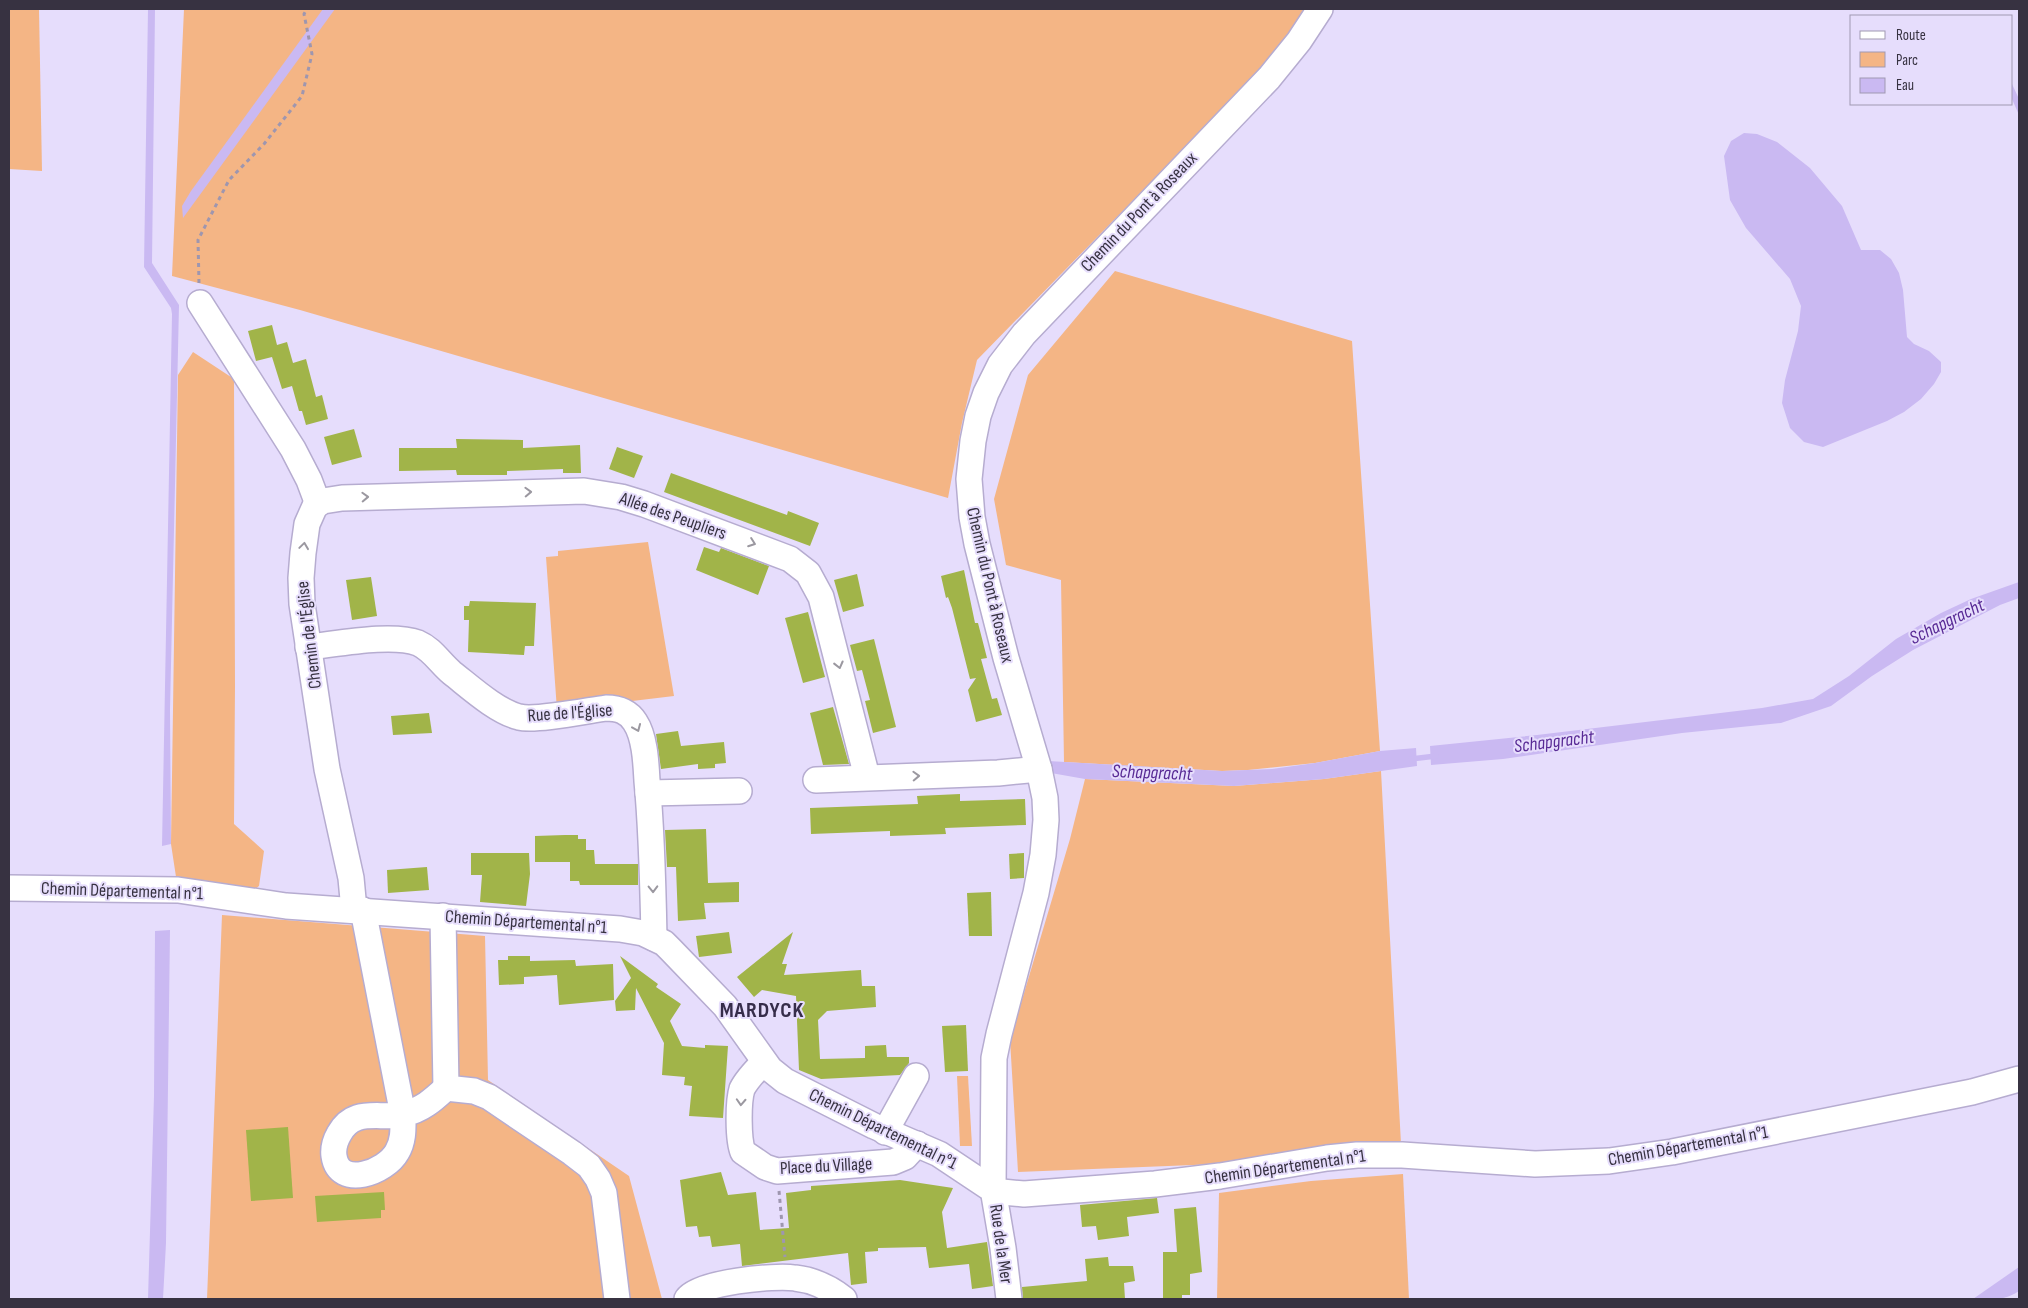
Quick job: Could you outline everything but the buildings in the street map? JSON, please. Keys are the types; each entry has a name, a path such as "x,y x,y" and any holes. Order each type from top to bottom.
{"street":[{"name":"Chemin du Pont à Roseaux","path":"993,1189 992,1146 995,1049 1036,893 1045,844 1045,798 1039,768 1006,658 972,517 969,480 971,455 978,416 986,393 1000,365 1029,328 1274,72 1299,42 1320,9"},
{"path":"200,303 293,449 309,480 318,504"},
{"name":"Allée des Peupliers","path":"318,504 323,501 342,498 595,492 644,504 790,559 808,573 821,597 867,777"},
{"name":"Chemin de l'Église","path":"318,504 312,511 307,524 301,578 302,604 330,782 403,1115 426,1106 446,1088"},
{"name":"Rue de l'Église","path":"308,647 392,639 417,643 451,672 500,709 513,715 528,718 606,708 615,708 628,714 637,724 640,732 648,793 652,846 654,938"},
{"path":"816,780 998,773 1039,768"},
{"path":"648,793 739,791"},
{"name":"Chemin Départemental n°1","path":"9,888 178,890 286,906 620,929 643,933 672,950 715,994 734,1017 764,1062 785,1081 885,1132 944,1157 993,1189 1024,1194 1155,1184 1357,1155 1402,1154 1535,1164 1626,1159 1672,1152 1972,1092 2019,1079"},
{"path":"443,916 446,1088 474,1091 489,1098 589,1166 598,1179 604,1193 617,1299"},
{"name":"Place du Village","path":"764,1062 742,1090 740,1143 743,1152 765,1167 777,1171 893,1162 905,1156 917,1144"},
{"name":"Place du Village","path":"885,1132 916,1076"},
{"name":"Rue de la Mer","path":"993,1189 1009,1299"},
{"path":"687,1299 694,1292 711,1286 786,1277 815,1282 844,1299"}],"path":[{"path":"200,303 198,240 229,180 264,144 302,96 312,54 304,14 307,9"},
{"path":"777,1171 786,1277"}],"green space":[{"path":"9,9 39,9 42,171 9,169"},
{"path":"184,9 1305,9 1292,38 977,360 962,423 948,498 300,310 172,276"},
{"path":"1115,271 1352,341 1380,751 1315,763 1222,771 1064,762 1061,580 1006,565 994,499 1028,375"},
{"path":"193,352 234,379 234,824 264,851 259,886 243,899 178,890 171,844 178,375"},
{"path":"648,542 674,696 557,710 546,557 558,556 558,551"},
{"path":"1381,771 1401,1144 1218,1164 1018,1172 1010,1040 1070,839 1085,779 1234,786 1324,779"},
{"path":"222,915 485,936 488,1080 629,1176 662,1299 207,1299"},
{"path":"957,1076 968,1076 972,1146 960,1146"},
{"path":"1403,1174 1409,1299 1217,1299 1219,1193 1311,1181"}],"water":[{"path":"148,9 155,9 152,263 179,305 170,710 171,844 162,846 172,314 171,308 144,267"},
{"path":"323,9 335,9 183,218 182,206 191,191"},
{"path":"2013,86 2019,99 2019,115 2013,101"},
{"path":"1744,133 1757,134 1777,142 1810,168 1842,206 1861,250 1880,250 1891,259 1899,273 1903,290 1907,337 1914,344 1929,351 1941,362 1941,372 1934,384 1921,399 1904,412 1887,421 1823,447 1804,442 1790,428 1782,403 1785,380 1798,331 1801,306 1790,279 1746,228 1730,200 1724,156 1731,141"},
{"path":"2019,582 2019,598 2000,605 1913,650 1872,676 1831,706 1781,723 1682,733 1503,759 1431,765 1430,746 1762,708 1813,699 1849,676 1896,639 1941,613 1971,599"},
{"path":"1416,748 1417,766 1324,779 1234,786 1085,779 1051,773 1048,761 1222,771 1272,769 1380,751"},
{"path":"170,930 166,1243 163,1299 148,1299 154,1096 155,931"},
{"path":"2019,1267 2019,1291 2002,1298 1973,1299"}],"waterway":[{"name":"Schapgracht","path":"1411,759 1436,756"}],"district":[{"name":"MARDYCK","path":"762,1010"}]}
